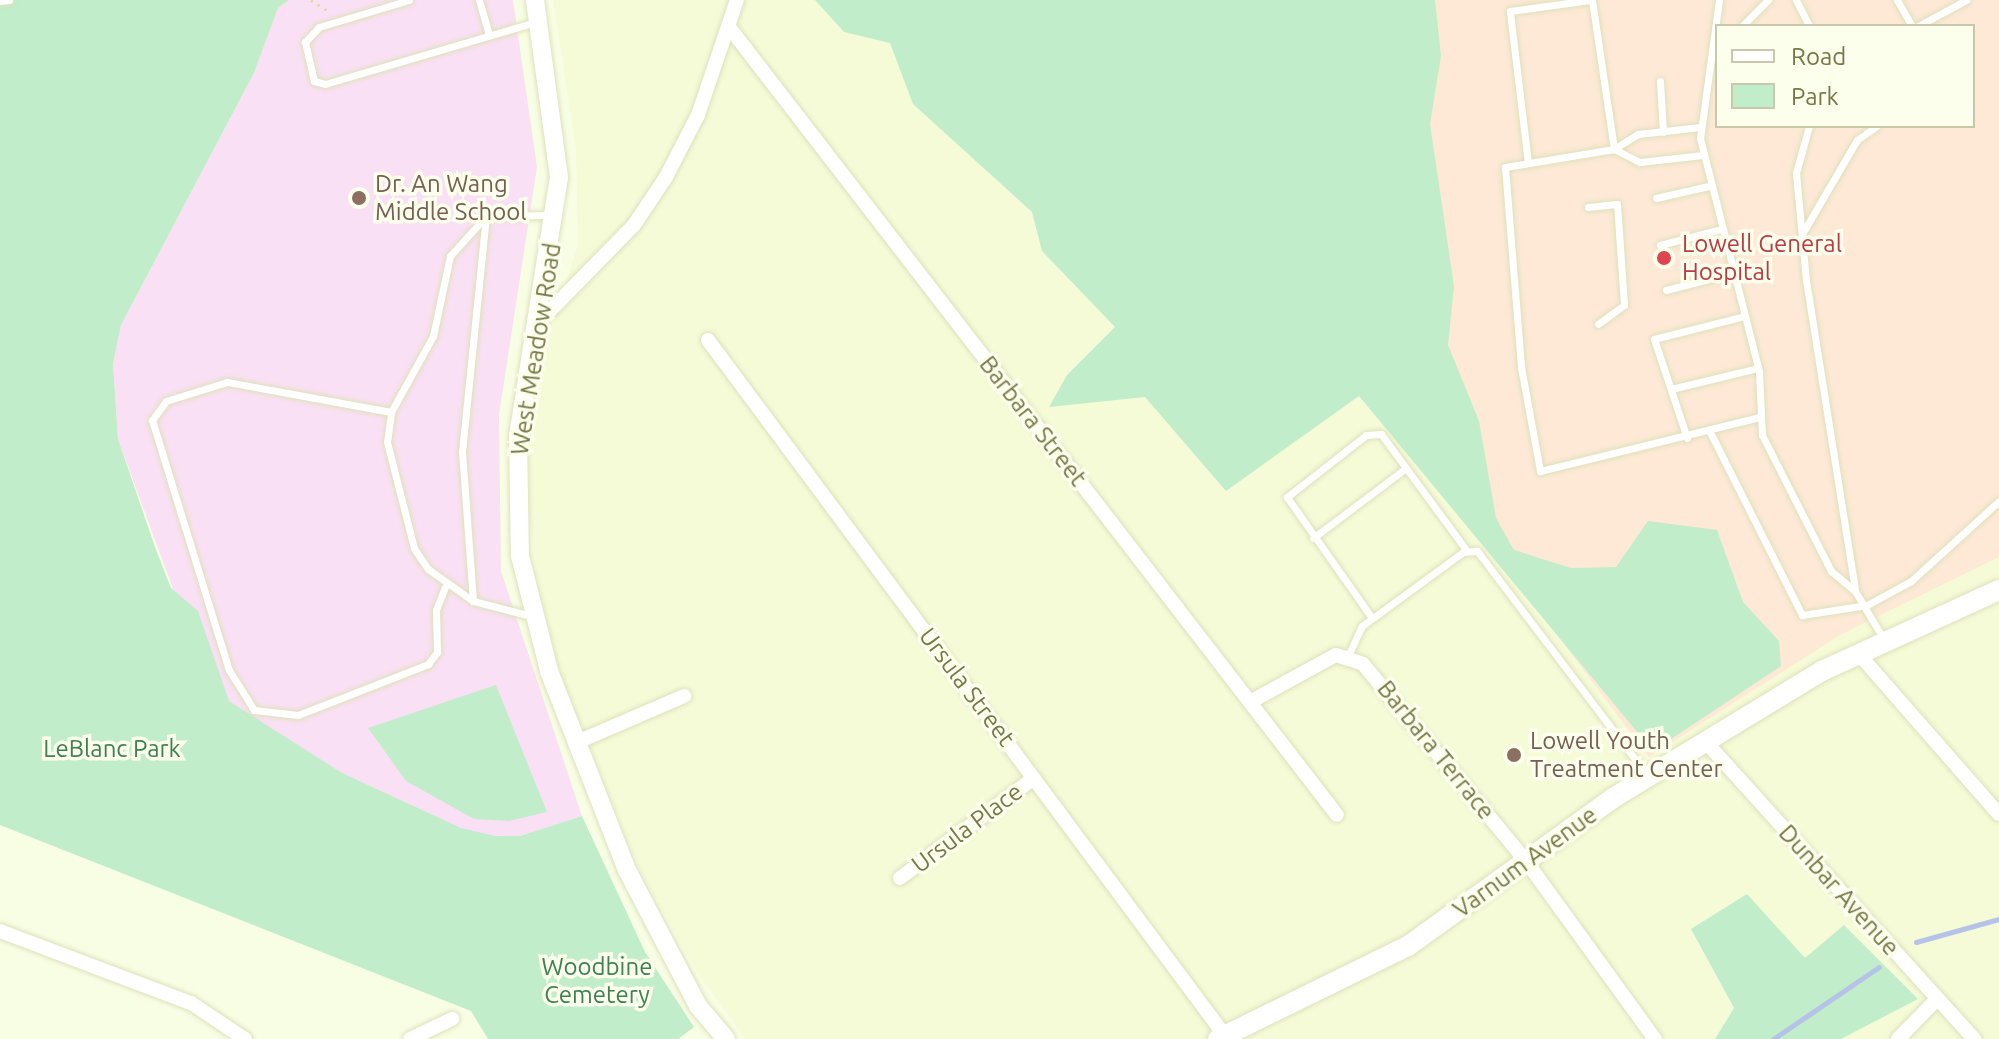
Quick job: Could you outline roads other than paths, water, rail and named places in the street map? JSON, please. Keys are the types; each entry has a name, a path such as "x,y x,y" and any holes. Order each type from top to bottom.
{"main road":[{"name":"Varnum Avenue","path":"1222,1037 1408,946 1647,776 1704,740 1883,638 1999,590"}],"street":[{"name":"West Meadow Road","path":"535,0 555,114 558,216 518,435 520,556 531,616 575,743 659,938 726,1039"},
{"path":"538,323 634,225 666,177 729,27 737,0"},
{"name":"Barbara Street","path":"729,27 1337,815"},
{"name":"Ursula Street","path":"708,340 1034,778 1222,1037"},
{"path":"1857,652 1999,814"},
{"path":"1250,702 1336,655 1347,658"},
{"name":"Barbara Terrace","path":"1347,658 1387,687 1526,861 1655,1039"},
{"path":"575,743 684,696"},
{"name":"Dunbar Avenue","path":"1704,740 1974,1039"},
{"name":"Ursula Place","path":"900,878 1034,778"},
{"path":"0,931 191,1003 245,1039"},
{"path":"1898,1039 1937,999"},
{"path":"410,1039 452,1019"}],"lane":[{"path":"0,1 9,0"},
{"path":"409,0 319,27 305,42 314,81 325,84 538,21"},
{"path":"479,0 489,36"},
{"path":"1528,163 1510,11 1591,0 1614,149"},
{"path":"1719,0 1706,62 1700,127 1709,186 1758,368 1762,435 1831,571 1867,605 1883,638"},
{"path":"1744,24 1768,0"},
{"path":"1796,0 1808,24"},
{"path":"1897,0 1911,24"},
{"path":"1922,24 1966,0"},
{"path":"1706,62 1715,53"},
{"path":"1660,81 1663,132"},
{"path":"1700,127 1638,134 1614,149 1505,167 1521,367 1540,471 1687,438 1760,417"},
{"path":"1808,128 1796,173 1801,235 1855,591"},
{"path":"1801,235 1857,140 1874,128"},
{"path":"1614,149 1640,162 1703,155"},
{"path":"1656,198 1709,186"},
{"path":"1588,207 1617,204 1624,305 1598,324"},
{"path":"473,601 462,452 486,216"},
{"path":"531,616 473,601 445,587 410,535 390,470 391,412 433,336 450,256 486,216 558,216"},
{"path":"1660,245 1721,229"},
{"path":"1666,290 1732,273"},
{"path":"1687,438 1654,339 1744,316"},
{"path":"1671,389 1758,368"},
{"path":"391,412 227,382 177,396 152,420 229,670 254,710 298,715 428,664 437,652 436,610 445,587"},
{"path":"1710,432 1802,615 1867,605 1911,581 1999,501"},
{"path":"1372,618 1289,505 1290,490 1373,433 1406,468 1467,551 1481,555 1647,776"},
{"path":"1313,538 1406,468"},
{"path":"1347,658 1357,631 1467,551"}],"waterway":[{"path":"1916,942 1999,919"},
{"path":"1773,1039 1879,967"}],"place":[{"name":"Dr. An Wang Middle School","path":"359,198"},
{"name":"Lowell General Hospital","path":"1664,258"},
{"name":"Lowell Youth Treatment Center","path":"1514,755"}],"park label":[{"name":"LeBlanc Park","path":"112,749"},
{"name":"Woodbine Cemetery","path":"597,981"}]}
